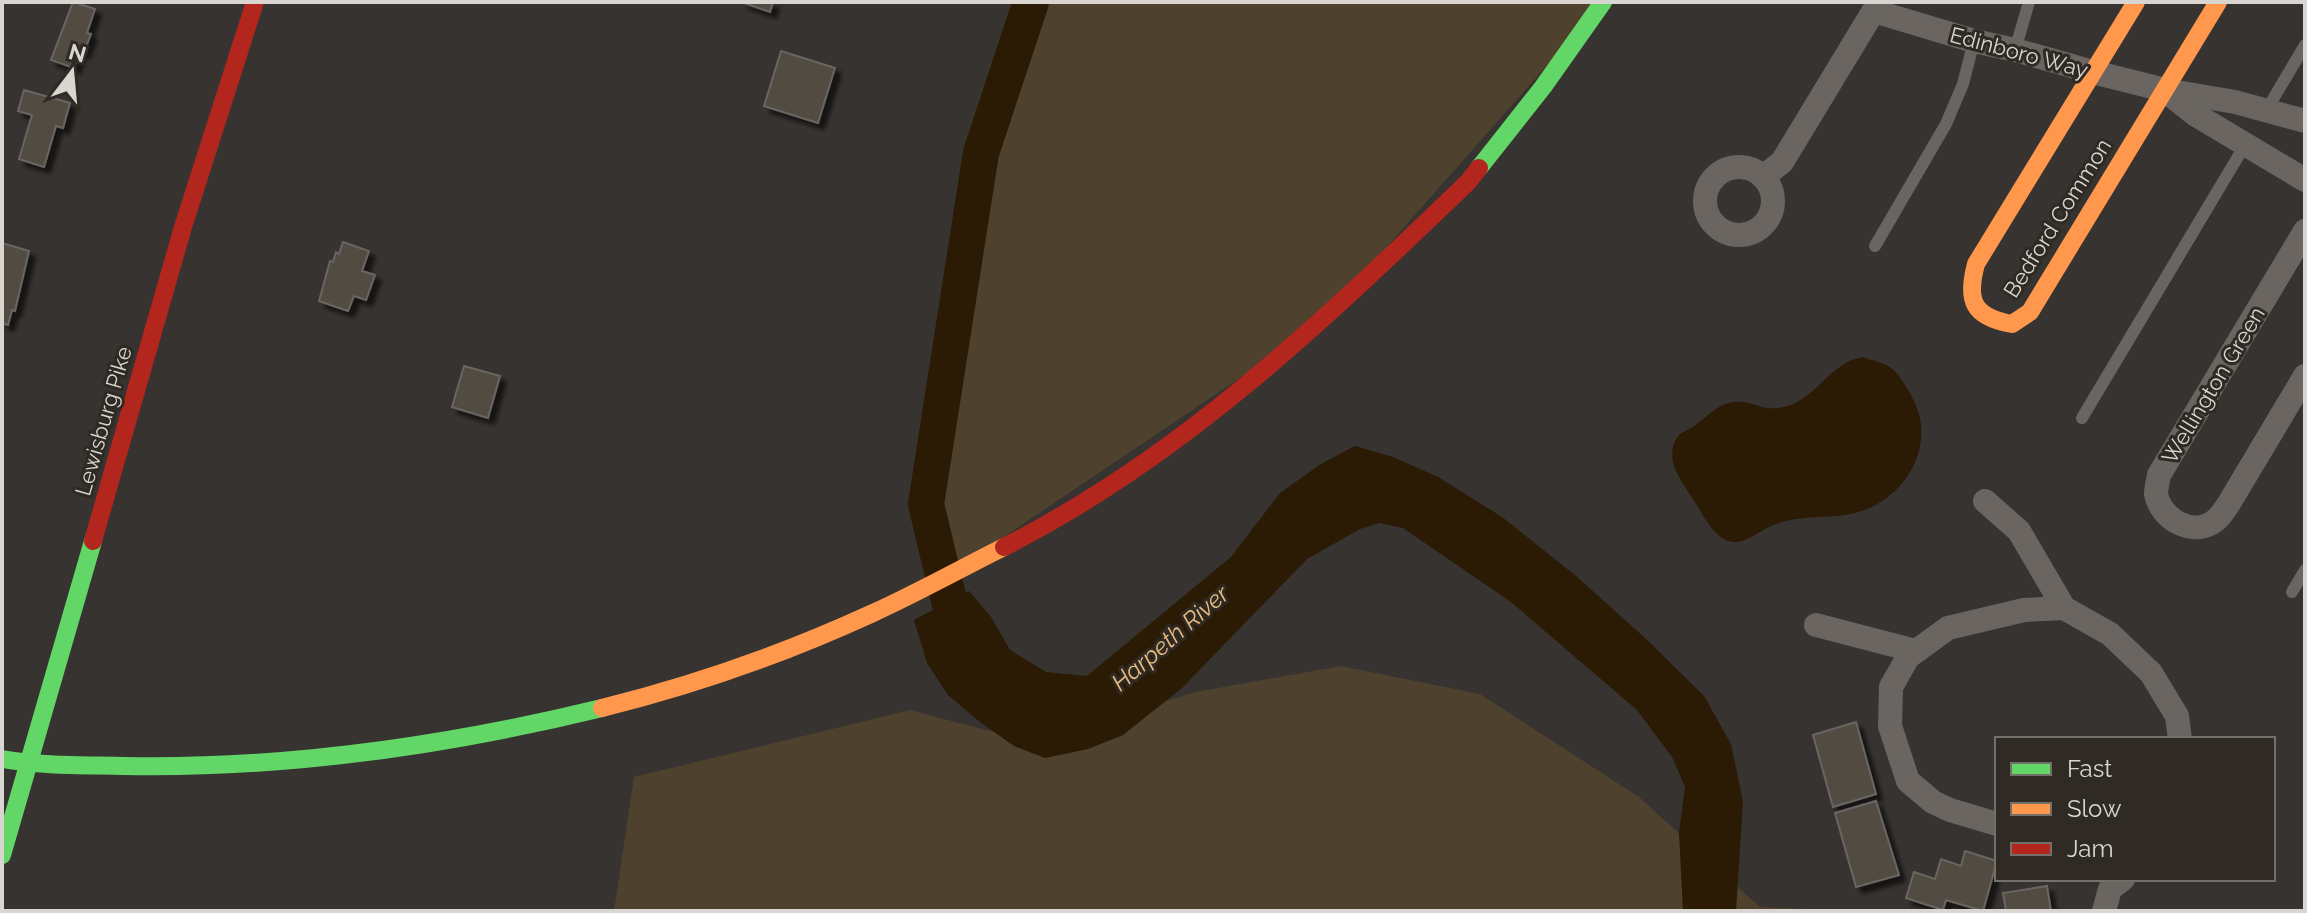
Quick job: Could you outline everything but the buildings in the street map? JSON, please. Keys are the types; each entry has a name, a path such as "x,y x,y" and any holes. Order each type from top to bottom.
{"main road":[{"name":"Lewisburg Pike","path":"2,855 183,227 255,2"},
{"path":"2,759 30,764 190,767 351,755 432,743 667,692 773,655 873,613 1029,534 1154,456 1235,395 1316,327 1468,182 1543,87 1603,2"},
{"name":"Bedford Common","path":"2136,2 1976,264 1970,282 1972,296 1976,311 1990,321 2012,324 2030,312 2218,2"}],"street":[{"name":"Edinboro Way","path":"1876,7 1974,41 2165,90 2235,102 2305,121"},
{"path":"1763,177 1782,162 1876,7"},
{"name":"Edinboro Way","path":"2165,90 2196,115 2305,180"},
{"name":"Wellington Green","path":"2305,231 2159,475 2156,493 2163,512 2176,524 2194,527 2215,521 2228,505 2305,376"},
{"path":"1985,501 2019,531 2064,608 2110,634 2151,673 2177,716 2180,737"},
{"path":"1995,823 1933,802 1908,781 1890,726 1891,687 1908,657 1948,628 2024,610 2064,608"},
{"path":"1816,625 1916,651"}],"lane":[{"path":"2015,50 2029,2"},
{"path":"1875,246 1946,124 1963,84 1974,41"},
{"path":"2266,111 2305,45"},
{"path":"2082,418 2245,145"},
{"path":"2292,592 2305,570"}],"shaded area":[{"path":"1031,2 1603,2 1316,327 947,575 926,504 981,153"},
{"path":"1341,666 1480,694 1639,797 1760,907 1859,911 614,911 634,777 910,710 1031,742 1196,692"}],"water":[{"path":"1862,357 1895,371 1908,389 1919,414 1920,446 1916,461 1899,487 1887,498 1858,512 1786,521 1738,542 1722,538 1709,525 1677,473 1672,458 1678,436 1728,403 1741,402 1767,408 1793,404 1842,365"},
{"path":"1355,446 1393,457 1438,477 1502,517 1576,576 1704,696 1731,744 1743,802 1736,911 1683,911 1679,833 1685,787 1672,757 1637,710 1511,602 1403,528 1379,523 1360,529 1307,559 1182,688 1123,735 1088,749 1045,758 1014,746 948,695 927,663 914,620 969,591 991,617 1010,650 1046,672 1087,676 1231,557 1280,493 1321,464"}],"waterway":[{"name":"Harpeth River","path":"967,646 958,638 926,504 981,153 1031,2"}],"traffic: fast":[{"path":"1479,168 1543,87 1603,2"},
{"path":"2,855 93,541"},
{"path":"2,759 47,764 124,766 245,764 305,759 484,734 602,708"}],"traffic: slow":[{"path":"2136,2 1976,264 1973,297 1981,312 1989,317 2012,324 2030,312 2218,2"},
{"path":"602,708 740,667 840,628 1004,547"}],"traffic: jam":[{"path":"93,541 183,227 255,2"},
{"path":"1004,547 1070,511 1132,471 1250,382 1360,284 1479,168"}]}
